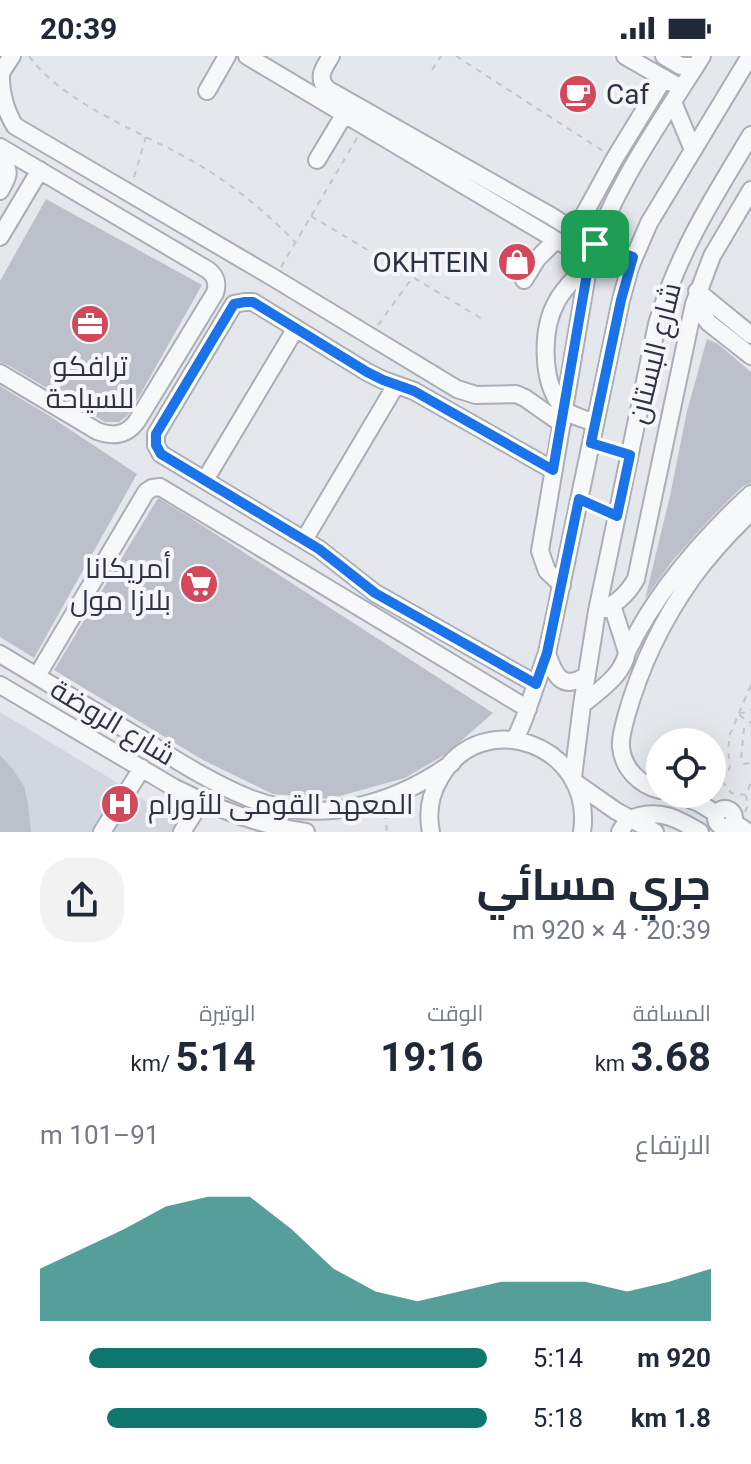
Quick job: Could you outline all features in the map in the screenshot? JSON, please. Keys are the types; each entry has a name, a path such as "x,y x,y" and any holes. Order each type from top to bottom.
{"street":[{"path":"12,56 0,74 0,88 7,115 15,126 466,393 495,395 533,416 562,424 595,423"},
{"path":"207,91 227,56"},
{"path":"247,56 556,240 592,255 633,257"},
{"path":"331,56 321,75 327,89 575,231 592,255"},
{"path":"625,56 664,78 678,95"},
{"path":"645,56 675,75 693,150"},
{"path":"664,56 681,66 699,61"},
{"name":"شارع البستان","path":"515,740 547,653 623,291 633,257 649,223 750,56"},
{"path":"562,585 547,571 540,551 592,255 618,195 699,61"},
{"path":"575,231 664,78"},
{"path":"317,160 344,115"},
{"name":"شارع البستان","path":"582,832 583,809 574,780 582,705 605,608 630,455 657,324 670,281 699,221 751,135"},
{"path":"0,147 208,270 214,276 216,289 137,421 126,433 113,435 97,431 0,373"},
{"path":"0,160 5,163 8,172 0,191"},
{"path":"0,237 40,170"},
{"path":"627,652 605,608 631,587 639,571 695,298 712,256 751,190"},
{"path":"514,209 575,241 592,255"},
{"path":"524,280 537,259 556,240"},
{"path":"562,424 546,367 548,323 555,303 592,255"},
{"path":"695,298 703,317 751,356"},
{"path":"695,298 751,335"},
{"path":"536,684 375,593 319,549 161,454 156,445 156,434 234,304 253,302 367,372 414,391 553,470"},
{"path":"205,480 296,328"},
{"path":"682,353 703,336 722,333"},
{"path":"304,540 396,385"},
{"path":"37,676 146,492 160,487 528,709"},
{"path":"582,705 622,668 627,652 672,580 703,542 751,494"},
{"path":"646,784 627,766 620,744 636,685 656,639 680,596 709,556 751,512"},
{"path":"547,653 556,677 563,681 571,682 587,675"},
{"name":"شارع الروضة","path":"0,654 185,765 251,799 281,807 313,810 349,808 384,799 419,784 462,754 487,742 515,740"},
{"name":"شارع الروضة","path":"0,685 201,802 281,830 306,832"},
{"path":"515,740 548,752 574,780 625,825 655,832"},
{"path":"431,832 431,798 443,773 452,763"},
{"path":"102,832 142,768"},
{"path":"182,832 201,802"},
{"path":"708,808 748,832"},
{"path":"625,825 652,813 661,813 675,817 700,832"}],"path":[{"path":"29,56 52,82 66,92 227,183 252,201 295,242"},
{"path":"432,70 441,56"},
{"path":"456,56 590,142"},
{"path":"274,278 364,126"},
{"path":"128,194 147,136"},
{"path":"311,216 484,320"},
{"path":"369,337 412,277"},
{"path":"591,443 630,455"},
{"path":"726,774 730,734 751,685"},
{"path":"738,715 751,710"},
{"path":"738,715 751,723"},
{"path":"744,728 741,759 744,764 751,763"},
{"path":"725,818 746,795 751,782"},
{"path":"725,818 747,810 746,795"},
{"path":"384,799 387,832"}],"shaded area":[{"path":"0,712 106,776 195,832 0,832"}],"building":[{"name":"ترافكو للسياحة","path":"46,199 202,285 128,415 119,422 105,422 0,362 0,281"},
{"path":"707,339 718,344 751,372 751,483 743,486 707,522 673,560 645,599 687,411"},
{"path":"0,386 137,474 34,658 0,637"},
{"name":"أمريكانا بلازا مول","path":"158,498 493,713 446,754 405,778 329,799 273,794 203,760 54,670"},
{"path":"0,755 24,786 31,832 0,832"}],"place":[{"name":"Caf","path":"578,94"},
{"name":"OKHTEIN","path":"517,262"},
{"name":"ترافكو للسياحة","path":"90,324"},
{"name":"أمريكانا بلازا مول","path":"199,584"},
{"name":"المعهد القومى للأورام","path":"120,804"}],"route":[{"path":"595,244 633,257 591,443 630,455 617,516 579,499 547,653 536,684 375,593 319,549 161,454 156,445 156,434 234,304 253,302 367,372 414,391 553,470 589,262 595,244"}]}
